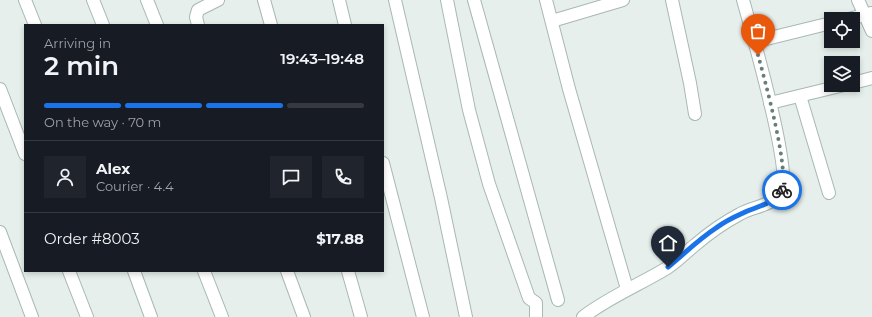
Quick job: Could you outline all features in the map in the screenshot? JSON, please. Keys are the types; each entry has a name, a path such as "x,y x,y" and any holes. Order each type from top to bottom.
{"street":[{"path":"25,0 35,24"},
{"path":"93,0 103,24"},
{"path":"147,0 157,24"},
{"path":"198,24 196,17 198,10 218,0"},
{"path":"264,0 271,24"},
{"path":"340,0 345,24"},
{"path":"395,0 442,198 466,317"},
{"path":"446,0 469,110 489,184 528,298 536,304 536,317"},
{"path":"474,0 558,300"},
{"path":"546,0 571,96 627,288"},
{"path":"552,21 623,0"},
{"path":"672,0 690,83 695,114"},
{"path":"584,317 609,298 668,267 716,228 744,212 761,207 775,199 782,189 784,183 780,150 770,103 743,0"},
{"path":"858,0 868,14 872,31"},
{"path":"754,42 824,25"},
{"path":"860,81 872,78"},
{"path":"0,89 24,151"},
{"path":"770,103 824,90"},
{"path":"800,96 829,193"},
{"path":"384,167 423,317"},
{"path":"0,232 32,317"},
{"path":"69,272 87,317"},
{"path":"134,272 151,317"},
{"path":"204,272 222,317"},
{"path":"287,272 304,317"},
{"path":"348,272 361,317"}],"way so far":[{"path":"758,55 780,150 784,183 782,190"}],"route":[{"path":"668,267 716,228 744,212 761,207 775,199 782,190"}]}
